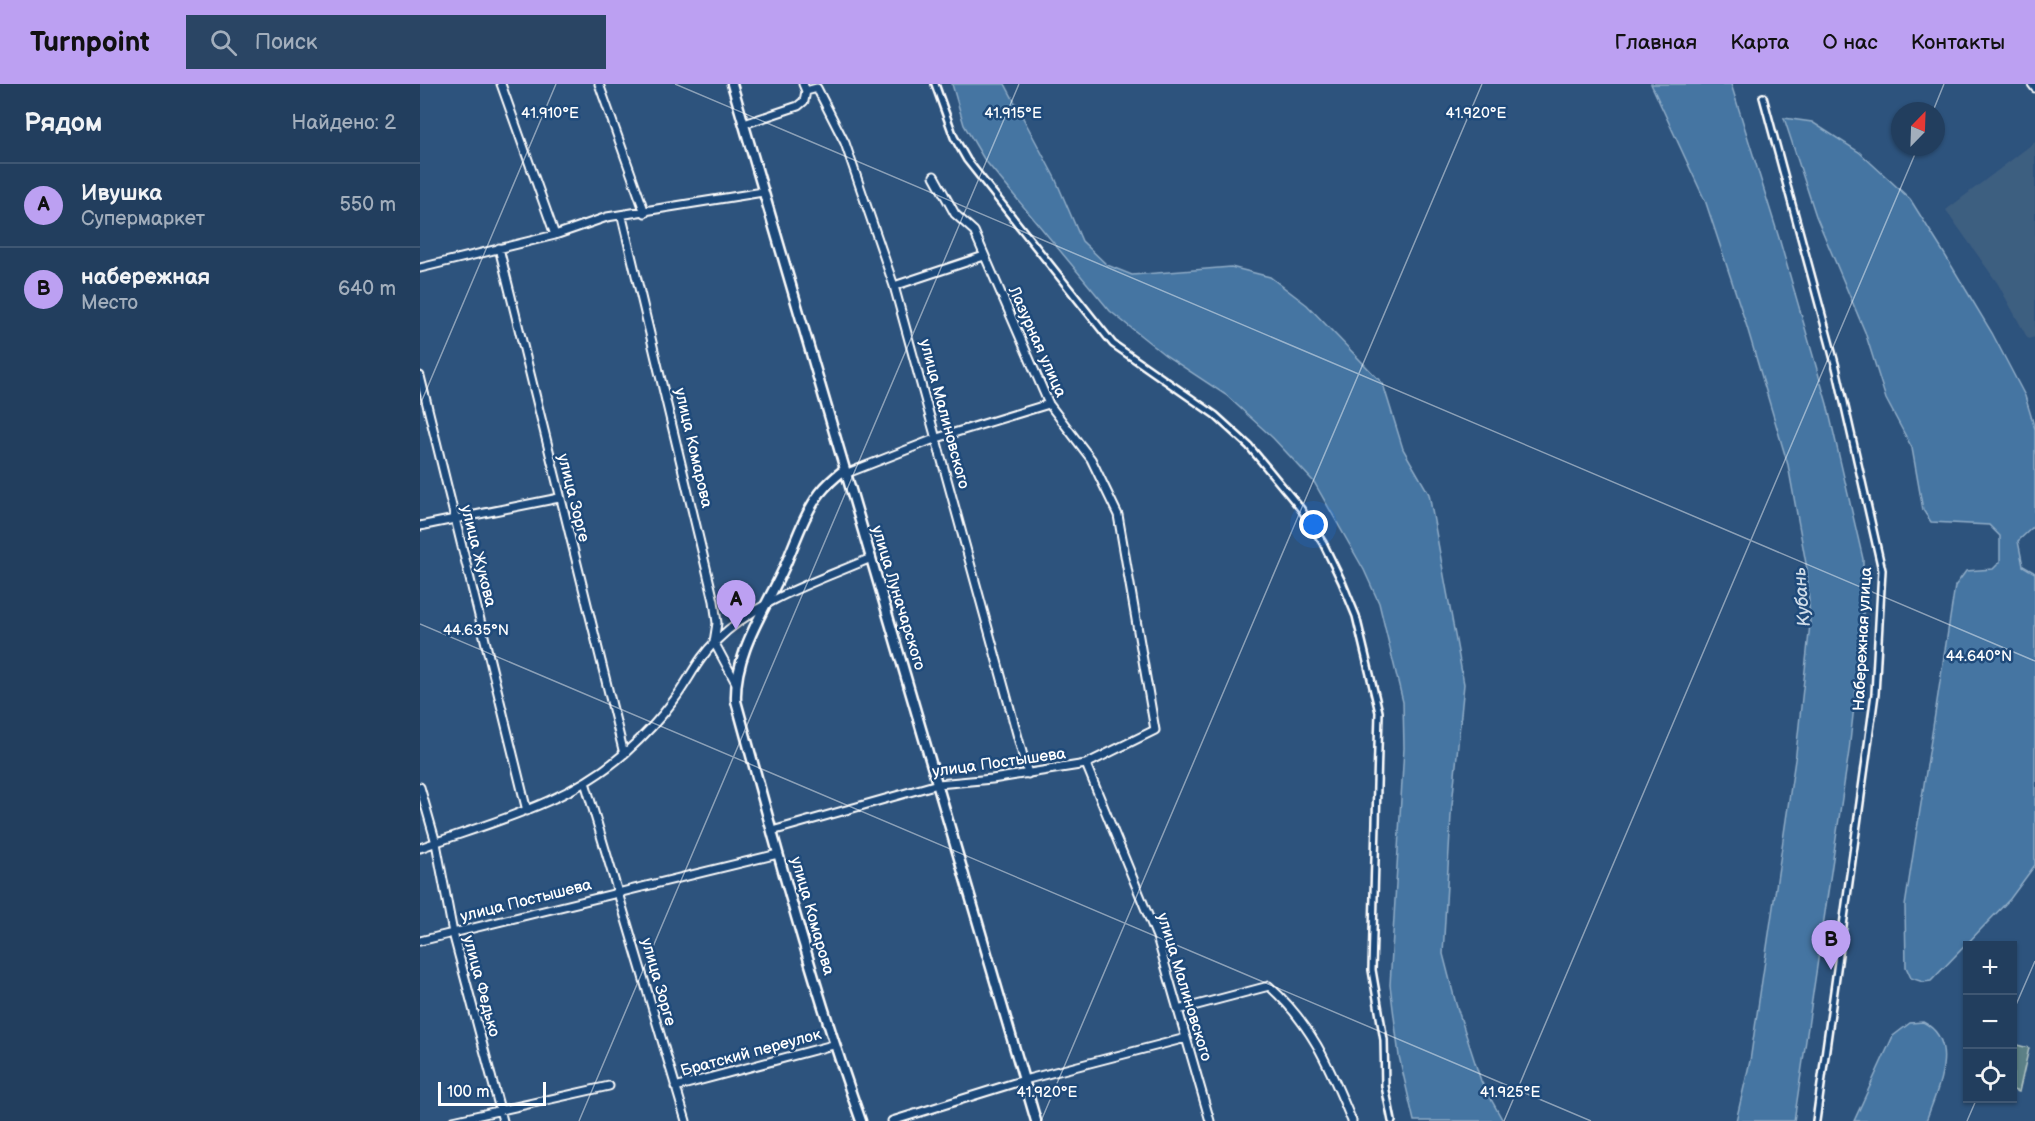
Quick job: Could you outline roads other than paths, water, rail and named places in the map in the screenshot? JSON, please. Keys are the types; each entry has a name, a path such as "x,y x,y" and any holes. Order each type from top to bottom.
{"street":[{"path":"501,84 555,235"},
{"path":"599,84 645,213"},
{"name":"улица Луначарского","path":"732,84 1036,1121"},
{"path":"935,84 954,137 967,160 1113,344 1215,415 1249,446 1301,509 1323,543 1342,582 1359,627 1379,712 1372,970 1384,1040 1385,1086 1392,1121"},
{"path":"2032,84 2035,88"},
{"path":"744,124 798,106 804,101 805,88"},
{"name":"улица Малиновского","path":"805,88 817,88 845,143 894,286 1028,774"},
{"name":"Набережная улица","path":"1763,97 1836,367 1882,570 1875,694 1816,1121"},
{"name":"Лазурная улица","path":"934,176 955,214 974,231 1049,404 1091,459 1119,515 1155,730"},
{"path":"420,268 555,235 607,218 763,192"},
{"name":"улица Комарова","path":"622,217 714,601 717,623 714,642 736,683"},
{"name":"улица Зорге","path":"499,249 624,754"},
{"path":"894,286 984,256"},
{"name":"улица Жукова","path":"420,376 527,811"},
{"path":"844,472 937,438 1049,404"},
{"name":"улица Комарова","path":"844,472 829,483 812,506 769,603 748,642 736,683 736,701 834,1045 861,1121"},
{"path":"420,526 559,498"},
{"path":"420,848 527,811 585,782 624,754 651,728 714,642 743,616 871,558"},
{"name":"улица Постышева","path":"772,831 938,784 1028,774 1086,764 1155,730"},
{"name":"улица Малиновского","path":"1086,764 1157,937 1210,1121"},
{"name":"улица Зорге","path":"585,782 686,1121"},
{"name":"улица Федько","path":"420,787 436,843 453,933 503,1121"},
{"name":"улица Постышева","path":"420,941 618,891 778,854"},
{"path":"1178,1010 1269,986 1283,999 1321,1048 1352,1121"},
{"path":"892,1121 1024,1080 1186,1038"},
{"name":"Братский переулок","path":"675,1087 834,1045"},
{"path":"453,1121 609,1086"}],"place":[{"name":"Ивушка","path":"736,630"},
{"name":"набережная","path":"1831,970"}],"water label":[{"name":"Кубань","path":"1802,597"}]}
